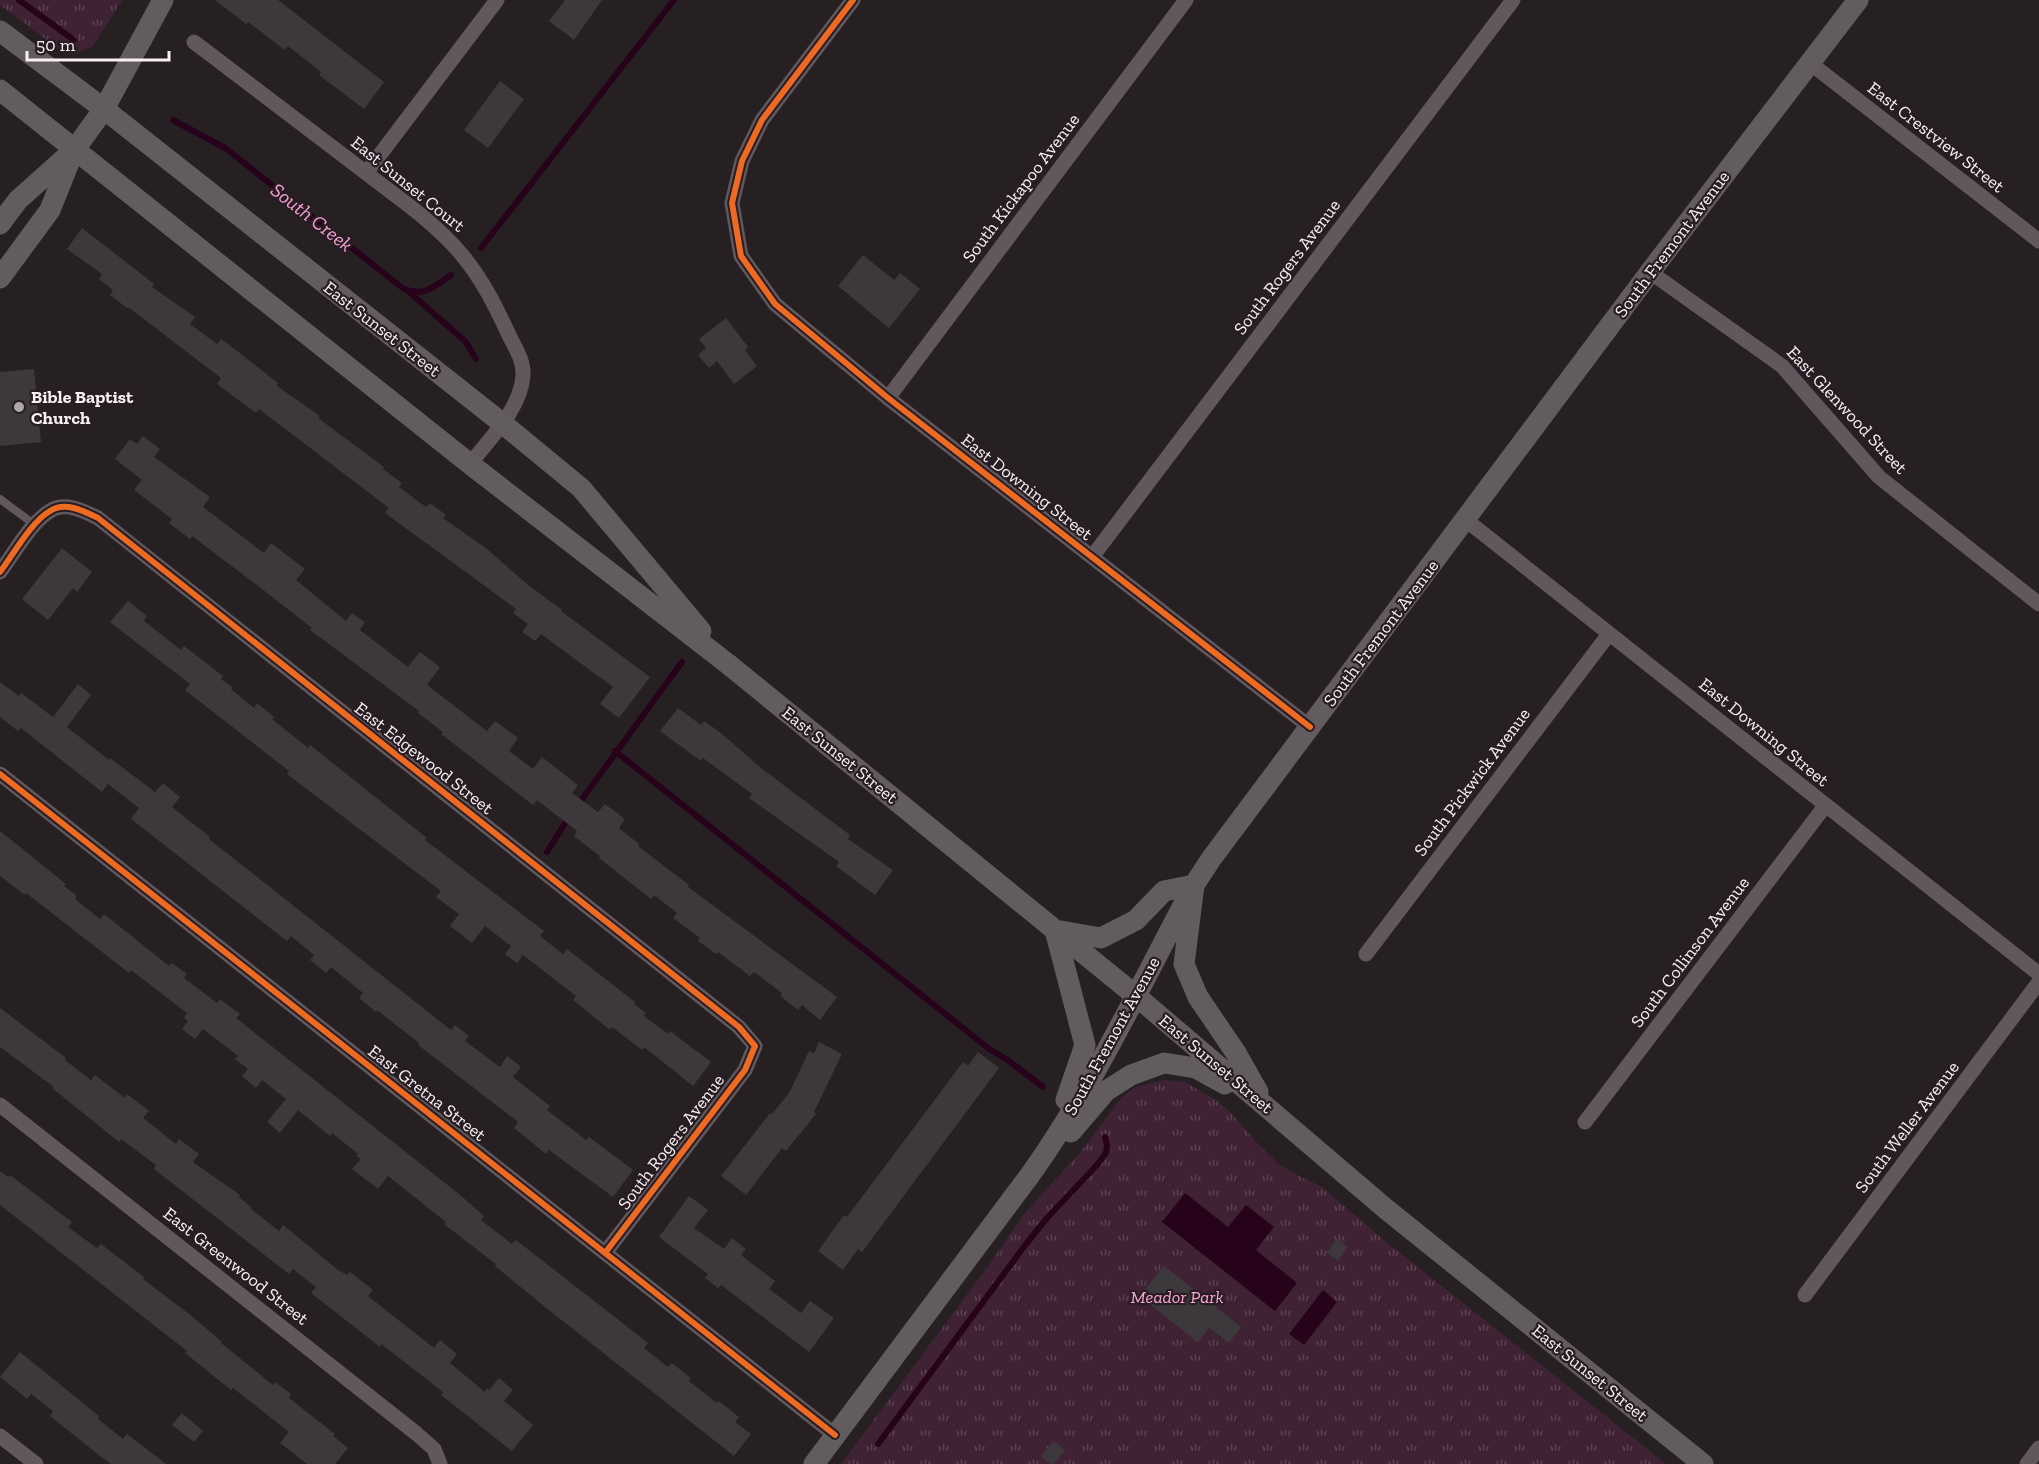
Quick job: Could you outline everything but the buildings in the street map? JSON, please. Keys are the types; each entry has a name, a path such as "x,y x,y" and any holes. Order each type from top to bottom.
{"main road":[{"path":"0,224 18,200 75,149 104,109 163,0"},
{"name":"South Fremont Avenue","path":"814,1464 1048,1149 1086,1086 1194,885 1224,840 1650,272 1858,0"},
{"name":"East Sunset Street","path":"0,31 104,109 581,488 728,664"},
{"name":"East Sunset Street","path":"0,90 470,464 728,664 1135,995 1386,1209 1703,1464"},
{"path":"0,278 50,210 75,149"},
{"path":"1048,1149 1050,1137 1072,1087 1085,1045 1055,930 1101,938 1136,920 1164,891 1194,885 1184,963 1198,997 1236,1053 1265,1106"},
{"path":"1048,1149 1068,1136 1106,1091 1131,1075 1164,1063 1196,1068 1265,1106"}],"street":[{"path":"366,173 498,0"},
{"name":"East Downing Street","path":"853,0 762,120 742,160 732,202 741,256 775,304 888,399 1310,727"},
{"name":"South Kickapoo Avenue","path":"888,399 1186,0"},
{"name":"South Rogers Avenue","path":"1092,557 1513,0"},
{"name":"East Sunset Court","path":"194,42 366,173 443,235 471,266 489,294 519,357 523,373 521,390 502,423 470,464"},
{"name":"East Crestview Street","path":"1810,63 2039,241"},
{"name":"East Glenwood Street","path":"1650,272 1782,366 1879,477 2039,604"},
{"name":"East Edgewood Street","path":"35,525 51,510 66,507 82,510 98,518 730,1019 755,1046"},
{"name":"East Downing Street","path":"1466,520 2039,974"},
{"path":"0,572 35,525"},
{"name":"South Pickwick Avenue","path":"1366,954 1609,634"},
{"name":"East Gretna Street","path":"0,774 835,1436"},
{"name":"South Collinson Avenue","path":"1585,1122 1826,806"},
{"name":"South Weller Avenue","path":"1805,1295 2039,982"},
{"name":"South Rogers Avenue","path":"605,1253 746,1070 755,1046"},
{"name":"East Greenwood Street","path":"0,1105 417,1434 434,1449 440,1464"},
{"path":"0,1436 36,1464"},
{"path":"2027,1464 2039,1448"}],"lane":[{"path":"0,499 35,525"}],"green space":[{"path":"0,0 122,0 93,46 76,54 63,52 0,5"},
{"name":"Meador Park","path":"1164,1080 1185,1082 1217,1101 1279,1164 1322,1187 1385,1241 1666,1464 841,1464 989,1265 1024,1214 1079,1154 1117,1103 1136,1087"},
{"path":"1136,1449 1153,1464 1121,1464"}],"shaded area":[{"path":"1185,1193 1228,1227 1246,1205 1274,1227 1256,1250 1297,1283 1275,1311 1162,1222"},
{"path":"1323,1290 1337,1302 1304,1345 1289,1334"}],"waterway":[{"name":"South Creek","path":"19,0 74,40"},
{"name":"South Creek","path":"481,248 674,0"},
{"name":"South Creek","path":"173,120 225,148 404,289 424,291 451,275"},
{"path":"409,292 466,342 476,359"},
{"path":"577,806 682,662"},
{"path":"615,751 988,1048 1043,1087"},
{"path":"547,852 569,817"},
{"path":"878,1444 1026,1244 1106,1153 1105,1137"}],"cycle path":[{"path":"853,0 762,120 742,161 732,203 741,256 775,304 888,398 1310,727"},
{"path":"0,572 29,531 50,511 68,507 98,518 739,1027 755,1046 745,1070 605,1253"},
{"path":"0,774 835,1435"}],"place":[{"name":"Bible Baptist Church","path":"19,407"}]}
